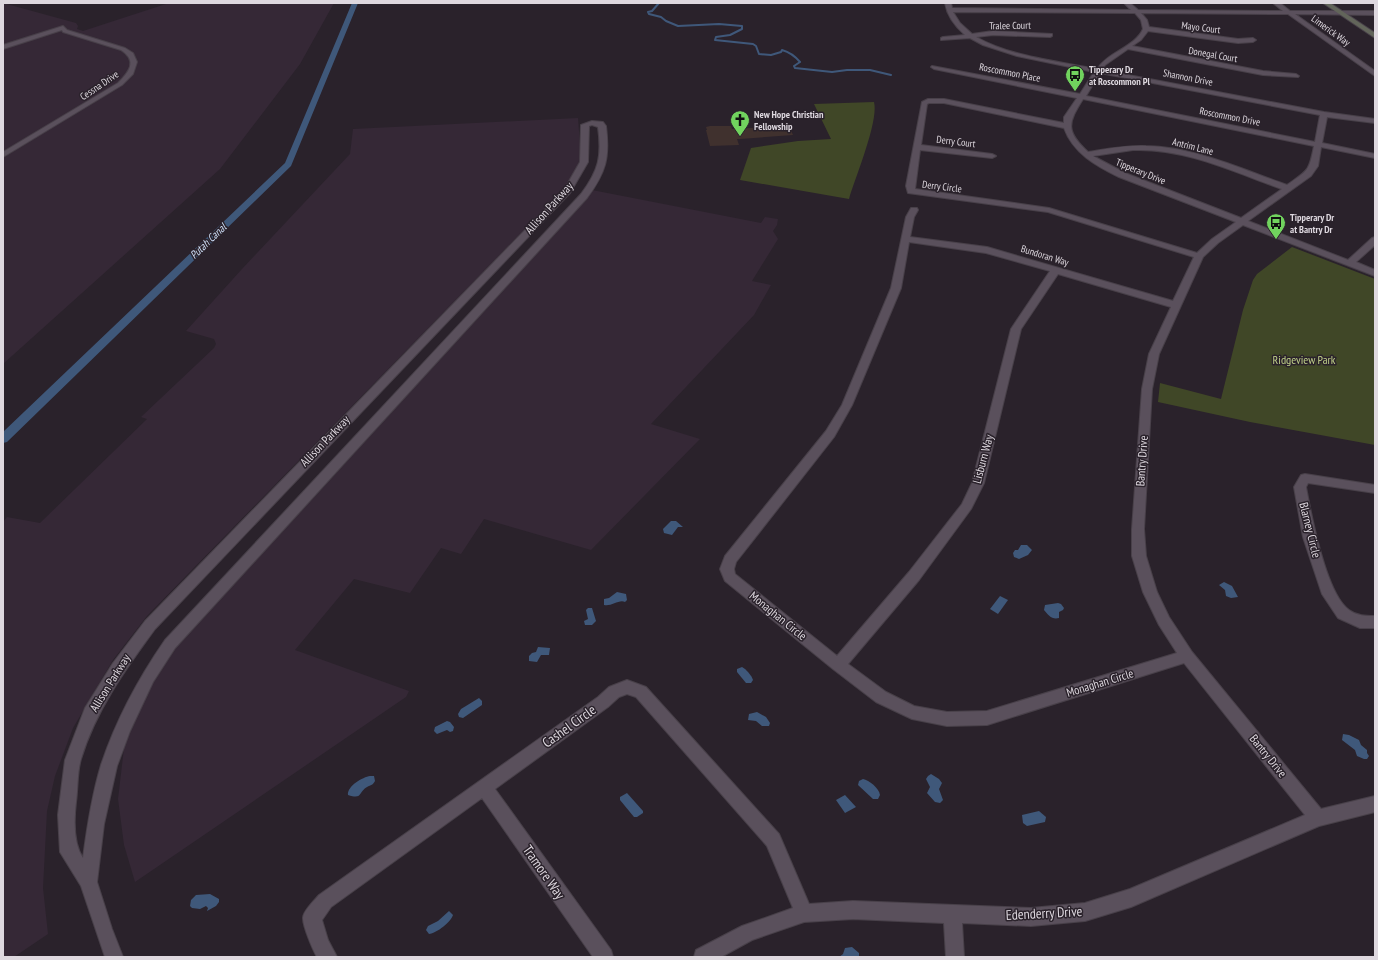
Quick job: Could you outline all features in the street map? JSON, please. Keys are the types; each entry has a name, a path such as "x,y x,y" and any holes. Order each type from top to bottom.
{"main road":[{"path":"1326,3 1375,36"}],"street":[{"name":"Shannon Drive","path":"948,3 950,10 963,31 983,43 1030,58 1324,114 1375,121"},
{"path":"1066,126 1068,117 1098,70 1110,58 1145,35 1147,29 1143,19 1128,3"},
{"name":"Limerick Way","path":"1276,3 1375,74"},
{"path":"950,10 1375,13"},
{"name":"Cessna Drive","path":"3,47 63,28 65,31 123,48 131,54 134,62 130,74 120,84 3,155"},
{"name":"Mayo Court","path":"1147,29 1238,41 1253,40"},
{"name":"Tralee Court","path":"942,39 993,33 1050,35"},
{"name":"Donegal Court","path":"1127,47 1154,54 1263,73 1296,76"},
{"name":"Roscommon Place","path":"934,67 1081,97"},
{"name":"Roscommon Drive","path":"1081,97 1375,156"},
{"name":"Derry Circle","path":"1066,126 944,101 928,100 924,103 910,186 911,191 1049,210 1199,256"},
{"name":"Bantry Drive","path":"1318,818 1187,656 1164,621 1150,592 1139,556 1138,529 1147,389 1154,354 1175,305 1199,256 1216,241 1308,174 1314,166 1324,114"},
{"name":"Allison Parkway","path":"88,882 96,824 108,766 134,703 148,677 170,644 584,196 597,179 603,164 605,151 602,126 600,124 592,123 585,125 584,162 567,191 188,583 150,625 118,666 92,708 80,738 72,767 66,816 69,852 88,882 103,930 114,957"},
{"name":"Tipperary Drive","path":"1066,126 1072,139 1087,154 1108,169 1375,273"},
{"name":"Derry Court","path":"917,147 992,156"},
{"name":"Antrim Lane","path":"1087,154 1147,148 1168,150 1212,162 1289,189"},
{"path":"906,239 910,217 914,210"},
{"name":"Bundoran Way","path":"906,239 987,250 1175,305"},
{"name":"Monaghan Circle","path":"906,239 896,288 846,405 830,434 730,560 726,569 730,577 838,665 881,697 912,712 947,719 987,718 1187,656"},
{"path":"1350,263 1375,240"},
{"name":"Lisburn Way","path":"838,665 914,576 967,506 978,483 1011,344 1016,329 1056,270"},
{"name":"Blarney Circle","path":"1375,489 1305,478 1300,487 1309,538 1329,594 1343,614 1360,622 1375,622"},
{"name":"Cashel Circle","path":"328,957 320,944 312,918 325,901 485,788 603,702 614,692 627,687 641,692 773,840 804,913"},
{"name":"Tramore Way","path":"485,788 604,957"},
{"name":"Edenderry Drive","path":"703,957 748,932 804,913 853,910 1031,917 1085,912 1131,898 1318,818 1375,804"},
{"path":"952,914 955,957"}],"shaded area":[{"path":"3,3 76,23 78,26 77,29 83,31 169,3 334,3 300,64 220,169 3,364"},
{"path":"578,118 581,157 576,170 562,191 147,616 113,660 73,728 55,776 47,811 43,888 48,934 14,957 3,957 3,522 7,517 40,523 147,419 141,417 214,348 216,344 214,339 186,331 350,154 353,129"},
{"path":"592,190 761,223 765,217 778,219 777,225 773,231 778,239 752,281 771,285 754,315 651,424 700,439 591,550 484,519 461,554 441,548 410,593 354,579 295,650 409,691 406,697 135,882 124,845 118,799 124,748 132,722 147,689 165,659 227,588 317,494"}],"green space":[{"path":"874,102 875,111 870,136 849,199 740,180 751,148 798,141 831,139 814,104"},
{"name":"Ridgeview Park","path":"1292,247 1375,279 1375,445 1250,422 1158,402 1160,383 1221,399 1243,310 1253,280 1257,274"}],"water":[{"path":"671,521 676,521 683,527 678,527 672,535 664,533 663,529"},
{"path":"1021,545 1027,545 1032,550 1028,555 1019,559 1014,557 1013,553 1015,550 1018,550"},
{"path":"1224,582 1232,586 1238,597 1231,598 1226,596 1225,590 1219,585"},
{"path":"617,592 626,594 627,600 625,602 620,601 609,605 604,605 604,599 609,598"},
{"path":"1000,596 1008,600 998,614 990,609"},
{"path":"1058,603 1064,608 1059,612 1059,618 1052,618 1044,610 1045,605"},
{"path":"588,608 592,608 596,621 592,625 585,625 584,621 588,619 586,610"},
{"path":"538,647 550,648 549,655 541,655 537,662 529,661 529,656 536,652"},
{"path":"742,667 747,671 753,680 751,683 746,683 737,672 737,669"},
{"path":"479,698 482,701 482,705 463,718 459,717 458,714 461,709"},
{"path":"757,712 766,717 770,723 769,726 762,726 756,721 748,720 749,714"},
{"path":"447,721 454,727 453,731 450,732 447,730 437,734 434,731 435,727"},
{"path":"1343,734 1359,740 1361,745 1367,750 1369,756 1367,759 1357,756 1355,750 1342,740"},
{"path":"931,774 942,783 939,789 943,800 940,803 935,802 927,793 930,787 926,779"},
{"path":"374,776 375,781 373,784 364,789 360,795 356,797 348,795 350,788 353,785 363,778"},
{"path":"863,779 876,787 880,795 878,799 873,799 858,785 859,781"},
{"path":"627,793 643,811 643,813 637,817 634,817 620,800 620,797"},
{"path":"845,795 856,807 845,813 836,800"},
{"path":"1039,811 1046,817 1045,822 1027,826 1023,823 1022,815"},
{"path":"210,894 219,899 216,906 207,911 208,908 206,906 200,909 192,908 190,906 191,900 196,895"},
{"path":"449,911 453,915 450,921 440,929 429,934 426,930 428,926 438,921"},
{"path":"852,947 859,953 859,957 839,957 843,954 845,948"}],"building":[{"name":"New Hope Christian Fellowship","path":"731,126 732,129 789,126 793,135 737,139 739,145 710,146 706,127"}],"waterway":[{"name":"Putah Canal","path":"3,439 288,164 355,3"},
{"path":"659,3 652,11 648,12 649,14 661,17 678,26 719,24 742,26 742,29 730,35 716,37 715,40 753,44 756,46 759,54 771,55 781,52 782,50 785,51 792,54 800,62 794,66 795,68 832,72 847,70 870,70 891,75"}],"place":[{"name":"Tipperary Dr at Roscommon Pl","path":"1075,92"},
{"name":"New Hope Christian Fellowship","path":"740,137"},
{"name":"Tipperary Dr at Bantry Dr","path":"1276,240"}]}
